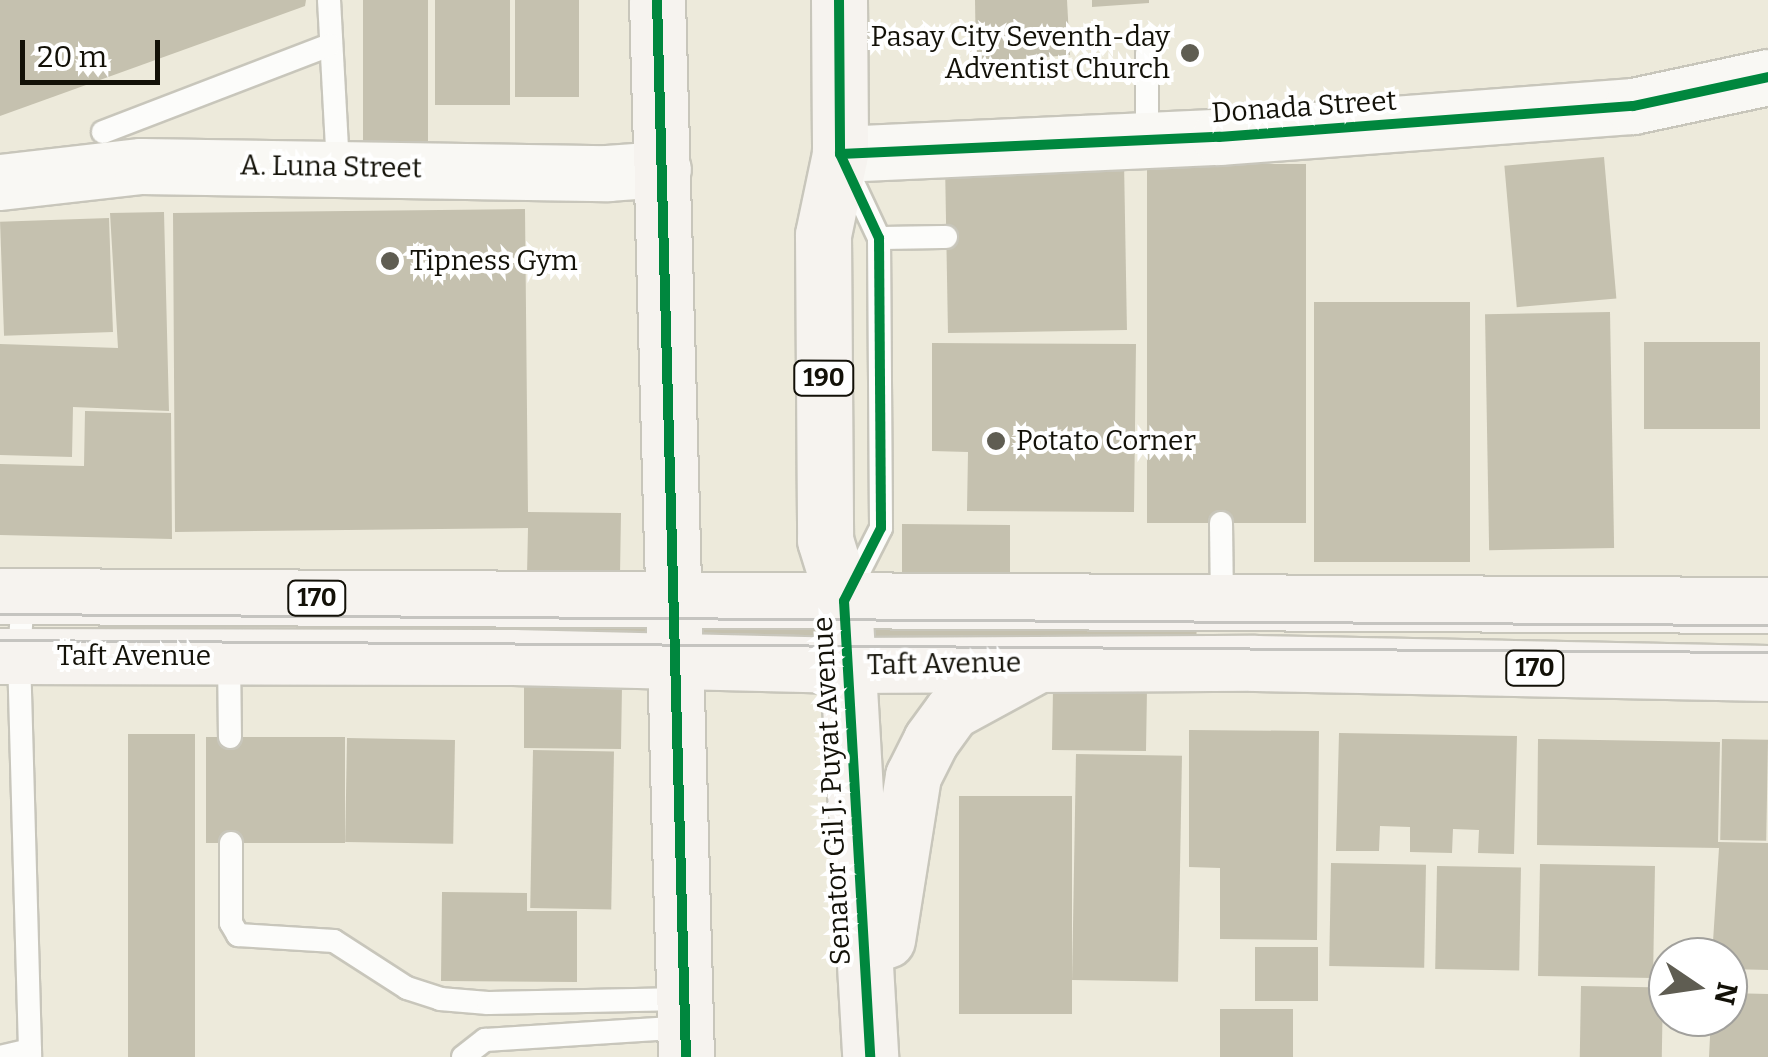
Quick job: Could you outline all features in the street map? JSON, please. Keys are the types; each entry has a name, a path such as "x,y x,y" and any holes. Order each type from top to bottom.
{"main road":[{"path":"657,0 685,1028"},
{"name":"Senator Gil J. Puyat Avenue","path":"839,0 840,154 824,234 824,520 825,540 844,601 871,1057"},
{"path":"668,454 688,532 734,600 767,628 804,650 845,665"},
{"name":"170","path":"12,596 1768,605"},
{"name":"Taft Avenue","path":"10,656 845,665 1043,662 1768,673"},
{"path":"871,1057 913,776 952,711 1043,662"}],"street":[{"name":"Donada Street","path":"840,154 1069,153 1147,140 1219,150 1633,106 1768,77"},
{"name":"A. Luna Street","path":"0,182 141,166 607,173 664,169"}],"lane":[{"path":"329,0 338,166"},
{"path":"103,132 330,45"},
{"path":"1147,53 1147,140"},
{"name":"Senator Gil J. Puyat Avenue","path":"840,154 879,238 881,528 844,601"},
{"path":"879,238 946,237"},
{"path":"1221,523 1222,603"},
{"path":"0,1057 30,1053 10,656 12,596"},
{"path":"229,656 230,737"},
{"path":"231,843 230,923 238,936 334,940 408,988 440,999 685,1028"},
{"path":"463,1057 485,1040 685,1028"}],"building":[{"path":"0,0 306,0 305,6 0,116"},
{"path":"363,0 428,0 428,151 363,151"},
{"path":"435,0 510,0 510,105 435,105"},
{"path":"515,0 579,0 579,97 515,97"},
{"path":"975,0 1067,0 1070,55 976,63"},
{"path":"1092,0 1149,0 1149,3 1092,7"},
{"path":"1604,157 1616,298 1517,307 1504,166"},
{"path":"1124,161 1127,330 948,333 945,164"},
{"path":"1147,164 1306,164 1306,523 1147,523"},
{"path":"525,209 528,512 621,513 620,575 902,578 902,524 1010,525 1010,578 1197,612 1196,657 1147,689 1146,751 1052,750 1053,689 622,686 621,749 524,748 524,685 489,685 489,575 527,575 528,528 175,532 173,213"},
{"path":"164,212 169,411 73,407 72,457 0,455 0,344 118,348 110,213"},
{"path":"109,218 113,332 4,336 0,222"},
{"path":"1314,302 1470,302 1470,562 1314,562"},
{"path":"1610,312 1614,548 1489,550 1485,314"},
{"path":"1644,342 1760,342 1760,429 1644,429"},
{"path":"932,343 1136,344 1134,512 967,511 968,452 932,451"},
{"path":"85,411 171,413 172,539 0,535 0,464 84,466"},
{"path":"1189,730 1319,731 1317,940 1220,939 1220,868 1189,867"},
{"path":"1339,733 1517,736 1514,854 1478,853 1479,830 1453,829 1452,853 1410,852 1410,827 1380,826 1379,851 1336,851"},
{"path":"128,734 195,734 195,1057 128,1057"},
{"path":"206,737 345,737 345,843 206,843"},
{"path":"347,738 455,740 453,844 345,842"},
{"path":"1538,739 1720,742 1718,842 1768,843 1768,970 1748,970 1748,937 1713,937 1719,848 1537,845"},
{"path":"1722,739 1768,740 1766,841 1720,840"},
{"path":"533,750 614,751 611,909 530,908"},
{"path":"1076,754 1182,756 1178,982 1072,980"},
{"path":"959,796 1072,796 1072,1014 959,1014"},
{"path":"1331,863 1426,865 1424,968 1329,966"},
{"path":"1540,864 1655,866 1654,937 1648,937 1648,978 1538,976"},
{"path":"1437,866 1521,867 1519,970 1435,969"},
{"path":"442,892 527,893 527,911 577,911 577,982 441,981"},
{"path":"1255,947 1318,947 1318,1001 1255,1001"},
{"path":"1581,986 1648,987 1648,1037 1662,1037 1662,1057 1580,1057"},
{"path":"1748,994 1768,994 1768,1057 1709,1057 1710,1037 1748,1037"},
{"path":"1220,1009 1293,1009 1293,1057 1220,1057"}],"tram line":[{"path":"0,614 1768,625"},
{"path":"0,640 1768,652"}],"cycle path":[{"path":"657,0 686,1057"},
{"path":"839,0 840,154 879,238 881,528 844,601 870,1057"},
{"path":"840,154 1219,137 1633,106 1768,77"}],"place":[{"name":"Pasay City Seventh-day Adventist Church","path":"1190,53"},
{"name":"Tipness Gym","path":"390,261"},
{"name":"Potato Corner","path":"996,441"}]}
